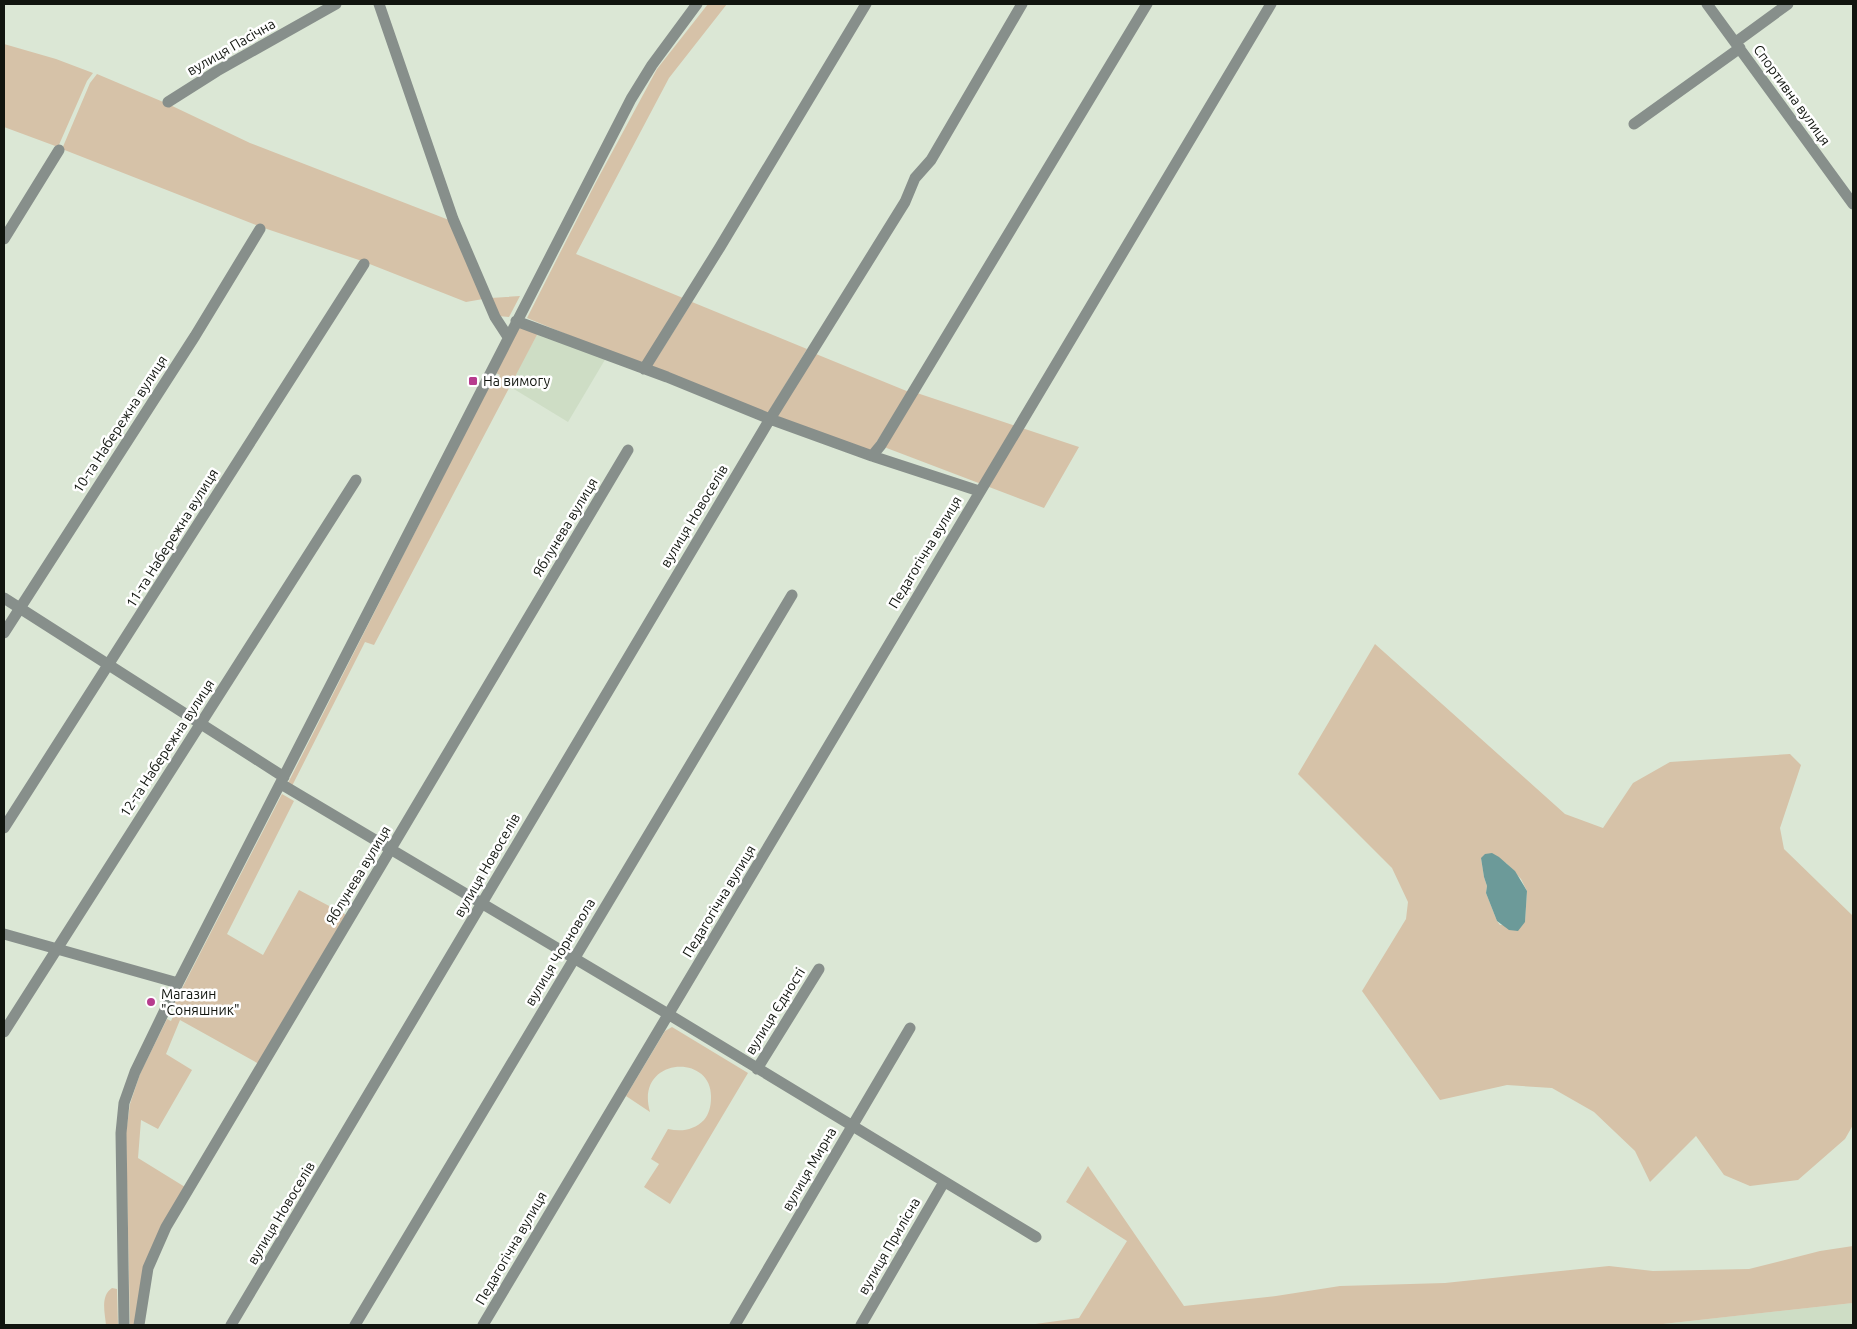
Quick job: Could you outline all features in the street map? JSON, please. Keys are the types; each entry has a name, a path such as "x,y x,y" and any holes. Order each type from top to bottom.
{"street":[{"name":"вулиця Пасічна","path":"168,102 217,71 336,4"},
{"path":"379,4 454,219 494,317 508,338"},
{"path":"124,1325 120,1133 124,1103 135,1072 178,983 631,99 652,65 697,4"},
{"path":"644,369 720,247 866,4"},
{"name":"вулиця Новоселів","path":"231,1325 770,419 905,202 915,178 931,160 1022,4"},
{"path":"872,456 881,445 1147,4"},
{"name":"Педагогічна вулиця","path":"483,1325 1272,4"},
{"name":"Спортивна вулиця","path":"1707,4 1853,204"},
{"path":"1634,124 1738,46 1788,4"},
{"path":"4,239 59,150"},
{"name":"10-та Набережна вулиця","path":"4,633 195,336 260,229"},
{"name":"11-та Набережна вулиця","path":"4,828 364,264"},
{"path":"516,321 770,419 872,456 980,491"},
{"name":"Яблунева вулиця","path":"138,1325 148,1268 166,1227 628,450"},
{"name":"12-та Набережна вулиця","path":"4,1032 356,480"},
{"name":"вулиця Чорновола","path":"355,1325 792,595"},
{"path":"4,598 391,850 668,1014 1036,1237"},
{"path":"4,934 178,983"},
{"name":"вулиця Єдності","path":"757,1068 818,969"},
{"name":"вулиця Мирна","path":"735,1325 910,1028"},
{"name":"вулиця Прилісна","path":"861,1325 944,1182"}],"shaded area":[{"path":"708,4 727,4 669,78 576,254 683,298 641,365 527,318 596,182 657,69"},
{"path":"4,44 56,59 93,73 87,81 58,147 4,127"},
{"path":"97,74 168,104 250,143 449,220 483,299 466,302 362,261 261,227 62,149 90,83"},
{"path":"520,296 509,317 498,316 491,298"},
{"path":"692,302 807,349 768,413 652,366"},
{"path":"520,326 538,333 374,645 365,642 292,786 288,783 491,382 495,384 500,375 496,373"},
{"path":"538,333 606,358 568,422 509,386"},
{"path":"816,354 909,392 870,452 776,416"},
{"path":"917,393 1079,447 1044,508 884,447"},
{"path":"1375,644 1565,814 1603,828 1633,783 1670,762 1790,754 1801,765 1780,828 1784,849 1853,916 1853,1125 1845,1139 1798,1180 1750,1186 1724,1175 1696,1136 1650,1182 1635,1151 1594,1112 1552,1088 1507,1085 1440,1100 1362,991 1406,919 1408,902 1392,868 1298,774","holes":["1481,858 1506,863 1521,879 1527,891 1525,922 1500,925 1486,893 1487,886"]},
{"path":"282,794 294,801 227,934 263,955 299,890 348,916 259,1064 180,1020 166,1054 192,1070 158,1129 141,1120 138,1158 185,1187 163,1225 135,1325 130,1325 126,1133 130,1104 140,1074 167,1019 171,1021 176,1010 172,1008"},
{"path":"672,1027 748,1073 670,1204 644,1187 659,1164 651,1159 668,1129 688,1129 704,1120 711,1104 708,1083 700,1073 688,1068 675,1067 663,1071 653,1080 648,1094 650,1112 626,1096 665,1031"},
{"path":"1088,1166 1184,1306 1276,1296 1340,1286 1445,1283 1609,1266 1653,1271 1749,1269 1820,1251 1853,1246 1853,1303 1654,1325 1028,1325 1079,1318 1127,1241 1066,1202"},
{"path":"112,1288 117,1289 118,1325 106,1325 105,1300 108,1291"},
{"path":"1853,1303 1853,1325 1654,1325"}],"water":[{"path":"1492,853 1515,871 1527,891 1525,922 1518,931 1509,930 1497,921 1486,893 1487,886 1481,858 1485,854"}],"place":[{"name":"На вимогу","path":"473,381"},
{"name":"Магазин \"Соняшник\"","path":"151,1002"}]}
